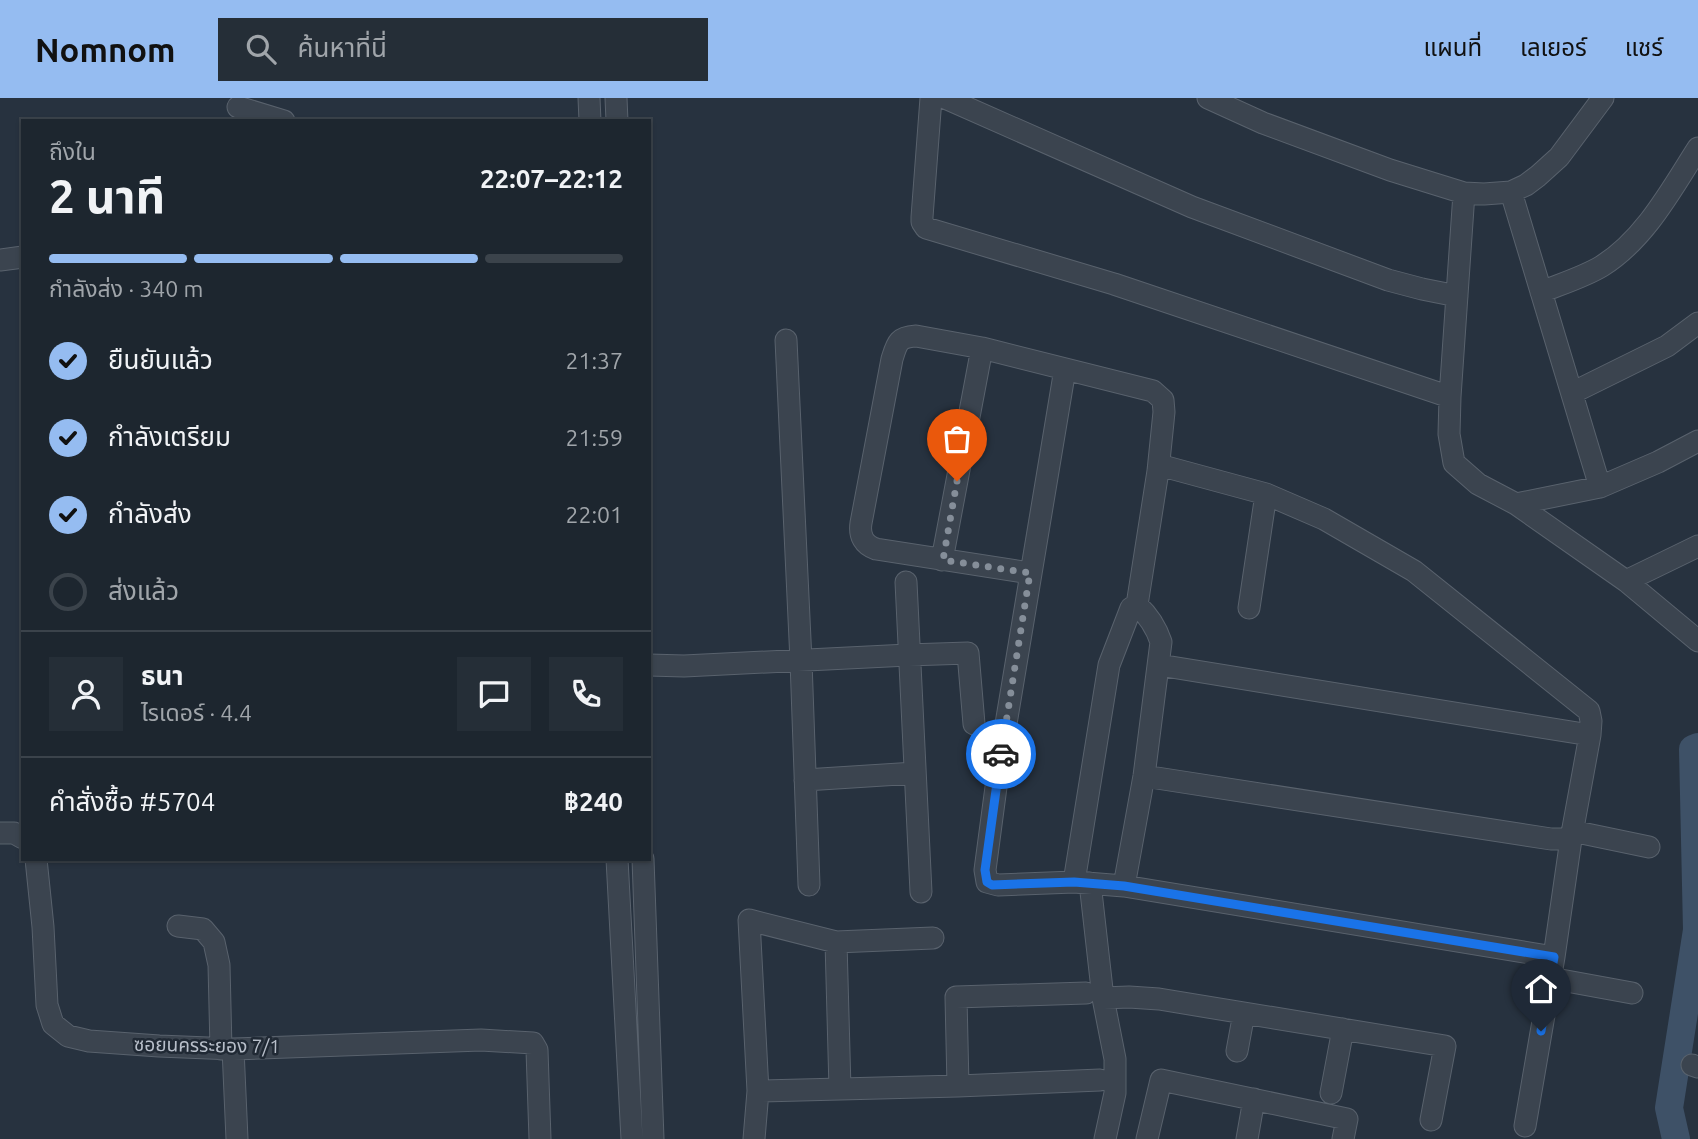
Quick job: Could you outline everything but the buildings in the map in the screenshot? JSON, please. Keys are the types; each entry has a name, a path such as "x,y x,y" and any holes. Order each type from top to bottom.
{"street":[{"path":"589,98 590,119"},
{"path":"616,98 617,119"},
{"path":"931,98 922,218 926,228 1114,284 1450,397"},
{"path":"945,98 1192,207 1388,280 1457,296"},
{"path":"1208,98 1263,123 1390,170 1464,193 1484,194 1511,192 1538,176 1559,157 1603,98"},
{"path":"238,109 276,119"},
{"path":"1541,292 1599,268 1618,256 1654,214 1698,149"},
{"path":"1511,192 1601,487"},
{"path":"1464,193 1450,397 1449,434 1454,463 1478,484 1516,503 1626,581 1698,641"},
{"path":"0,260 21,257"},
{"path":"1572,393 1667,346 1698,323"},
{"path":"1030,573 871,547 863,541 860,529 892,359 899,341 906,337 982,348 1153,391 1161,396 1164,412 1159,465 1137,605"},
{"path":"786,340 809,885"},
{"path":"943,560 982,348"},
{"path":"1065,369 998,772 985,876 987,882 998,886 1099,884 1552,967 1632,993"},
{"path":"1516,503 1601,487 1698,441"},
{"path":"1159,465 1266,494 1324,519 1414,571 1589,711 1590,735 1524,1126"},
{"path":"1249,608 1266,494"},
{"path":"1626,581 1698,546"},
{"path":"906,582 921,892"},
{"path":"1099,884 1144,776 1161,642 1156,628 1137,605"},
{"path":"1110,1138 1116,1078 1115,1059 1112,1039 1095,995 1109,665 1131,608 1137,605"},
{"path":"651,665 684,666 968,653 974,724"},
{"path":"1159,665 1590,735"},
{"path":"805,780 915,773"},
{"path":"1144,776 1551,839 1572,835 1649,847"},
{"path":"0,833 13,832 21,837"},
{"name":"ซอยนครระยอง 7/1","path":"36,861 47,1005 53,1024 68,1036 89,1041 227,1049 481,1040 533,1043 537,1050 540,1139"},
{"path":"617,861 632,1139"},
{"path":"643,861 653,1139"},
{"path":"754,1139 758,1091 749,920 836,942 933,939"},
{"path":"178,926 203,929 214,942 219,965 237,1139"},
{"path":"836,942 840,1089"},
{"path":"958,1086 956,997 1095,995 1159,999 1445,1046 1431,1120"},
{"path":"1237,1051 1244,1013"},
{"path":"1331,1093 1343,1029"},
{"path":"758,1091 1100,1080"},
{"path":"1147,1139 1161,1080 1347,1119 1343,1139"},
{"path":"1247,1139 1254,1099"}],"waterway":[{"path":"1676,1139 1669,1108 1697,930 1693,749 1698,747"}],"way so far":[{"path":"957,481 943,560 1030,573 1001,754"}],"route":[{"path":"1001,754 985,870 987,882 992,885 1074,882 1124,886 1554,957 1541,1031"}]}
